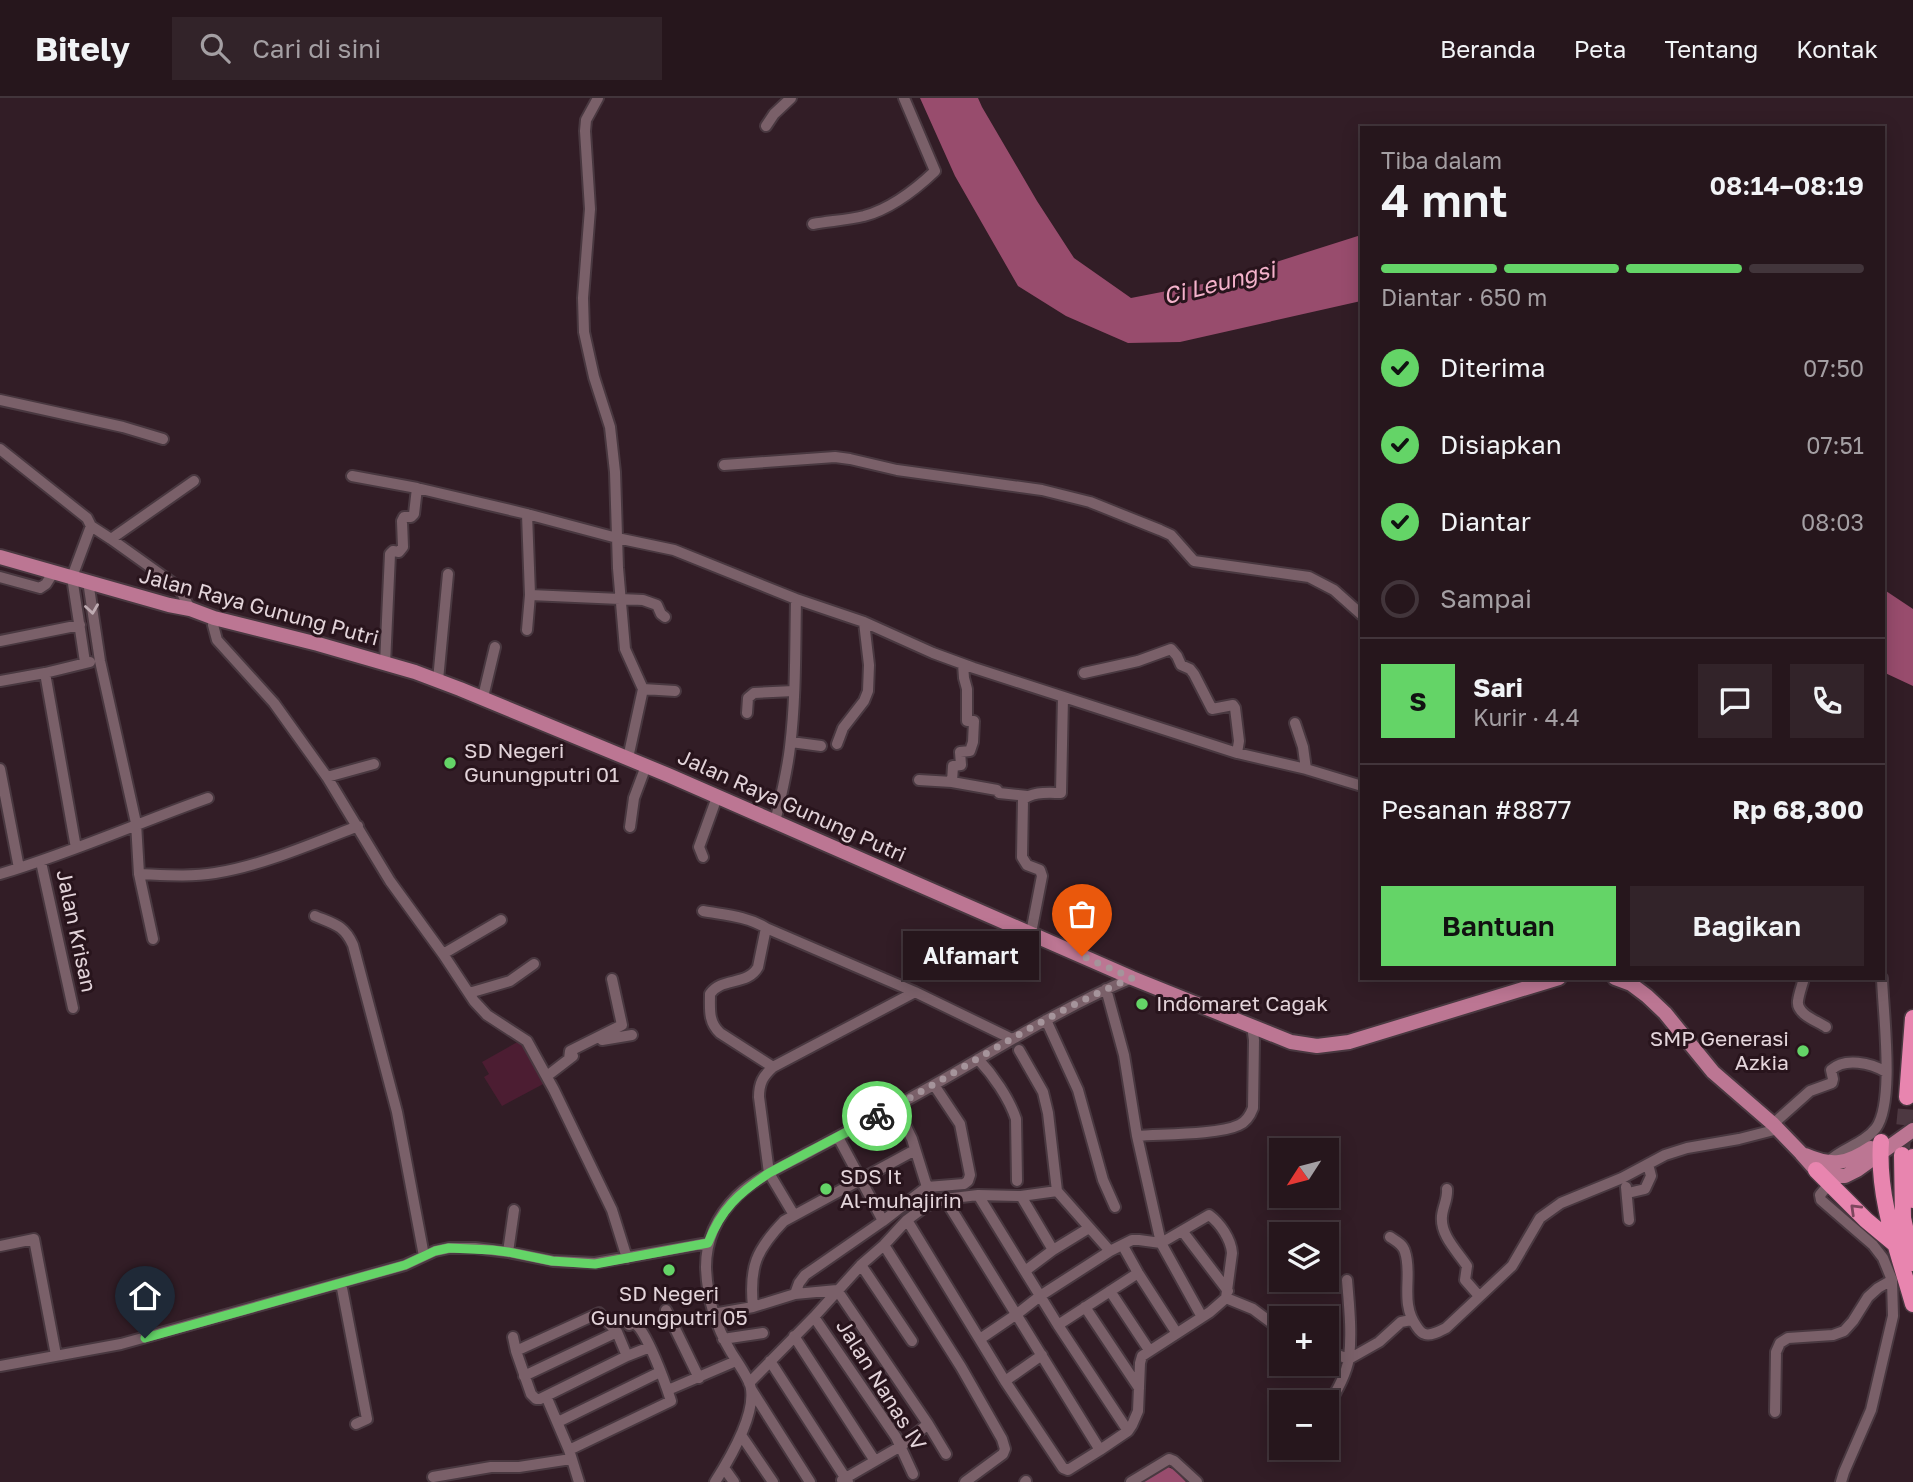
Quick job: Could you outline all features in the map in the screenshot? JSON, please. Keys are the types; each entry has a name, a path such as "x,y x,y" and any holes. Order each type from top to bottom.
{"highway":[{"path":"1907,1097 1913,1018"},
{"path":"1881,1147 1883,1192 1913,1304"},
{"path":"1907,1156 1913,1200"},
{"path":"1907,1156 1903,1218 1913,1263"},
{"path":"1822,1166 1829,1184 1896,1245"}],"main road":[{"name":"Jalan Raya Gunung Putri","path":"0,557 215,618 318,644 438,680 628,758 1132,978 1284,1040 1304,1045 1332,1045 1393,1030 1553,980"},
{"path":"1620,980 1631,984 1665,1013 1713,1072 1801,1153 1822,1166 1826,1176 1845,1176 1857,1170 1913,1119"},
{"path":"1881,1147 1913,1130"}],"street":[{"path":"598,98 586,120 585,131 590,209 583,298 584,332 594,377 610,427 625,649 643,689 628,758"},
{"path":"766,127 774,114 790,98"},
{"path":"813,224 864,216 880,210 913,190 935,172 904,98"},
{"path":"0,400 163,439"},
{"path":"0,449 87,519 91,526 174,584 183,593 190,609"},
{"path":"724,465 835,457 897,470 1042,490 1090,502 1160,530 1171,536 1194,561 1309,577 1334,590 1360,612"},
{"path":"352,476 417,488 685,554 796,599 864,622 963,664 1237,753 1360,785"},
{"path":"111,538 194,481"},
{"path":"385,664 390,554 393,551 401,551 403,547 402,521 404,517 414,515 417,488"},
{"path":"527,514 530,595 527,630"},
{"path":"85,662 72,577 91,526"},
{"path":"0,577 40,588 53,573"},
{"path":"438,680 448,574"},
{"path":"88,581 100,661 136,823 139,874 153,939"},
{"path":"530,595 643,600 655,604 665,617"},
{"path":"775,822 785,783 791,742 796,599"},
{"path":"215,618 213,625 217,640 274,703 327,777 390,881 480,1010 527,1041 547,1076 612,1210 627,1258"},
{"path":"838,744 843,728 869,691 864,622"},
{"path":"0,641 80,625"},
{"path":"0,632 15,638"},
{"path":"482,698 495,647"},
{"path":"1084,673 1138,661 1171,649 1181,665 1190,669 1199,681 1212,709 1229,705 1235,708 1239,741 1237,753"},
{"path":"0,681 100,661"},
{"path":"952,782 953,766 961,765 960,752 970,751 973,742 974,721 967,721 966,716 968,698 963,664"},
{"path":"45,673 76,848"},
{"path":"643,689 675,691"},
{"path":"747,713 748,698 754,693 794,691"},
{"path":"919,780 952,782 997,790 999,793 1027,796 1061,793 1063,697"},
{"path":"1295,723 1303,747 1306,769"},
{"path":"791,742 821,746"},
{"path":"327,777 374,764"},
{"path":"630,827 634,798 646,766"},
{"path":"0,769 19,868"},
{"path":"1027,796 1023,800 1022,857 1027,865 1040,870 1042,876 1031,933"},
{"path":"703,857 699,847 717,797"},
{"path":"0,874 41,862 136,823 208,798"},
{"path":"139,874 188,876 216,873 289,852 358,827"},
{"name":"Jalan Krisan","path":"41,862 73,1008"},
{"path":"703,911 749,919 915,992 1012,1039"},
{"path":"315,916 339,925 353,945 397,1112 424,1256"},
{"path":"443,954 501,920"},
{"path":"766,928 755,972 745,979 718,986 710,994 711,1021 720,1033 773,1067"},
{"path":"469,993 510,981 534,964"},
{"path":"810,1482 750,1386 717,1326 706,1266 708,1243 718,1221 739,1195 769,1173 896,1106 1046,1020 1132,978"},
{"path":"569,1059 570,1052 622,1025 612,979"},
{"path":"1803,980 1797,1004 1803,1013 1826,1027"},
{"path":"1822,1166 1875,1130 1880,1120 1884,1107 1886,1072 1882,980"},
{"path":"1106,989 1124,1055 1137,1136 1161,1243 1202,1317"},
{"path":"794,1215 769,1173 759,1097 759,1085 764,1075 773,1067 915,992"},
{"path":"1046,1020 1077,1090 1103,1180 1115,1207"},
{"path":"1137,1136 1223,1130 1242,1124 1250,1116 1253,1102 1252,1026"},
{"path":"547,1076 589,1046 605,1039 632,1035"},
{"path":"1019,1050 1043,1092 1057,1191 1110,1251"},
{"path":"978,1059 988,1070 1016,1119 1017,1181"},
{"path":"1390,1237 1401,1244 1406,1255 1411,1320 1420,1332 1434,1333 1446,1328 1512,1266 1540,1218 1569,1199 1622,1178 1665,1155 1686,1148 1739,1139 1775,1127 1810,1091 1832,1083 1831,1070 1837,1065 1871,1064 1886,1072"},
{"path":"795,1294 805,1275 927,1187 964,1184 970,1179 960,1124 934,1085"},
{"path":"896,1106 927,1187"},
{"path":"838,1137 883,1221"},
{"path":"753,1307 751,1282 758,1254 768,1237 784,1221 915,1150"},
{"path":"1628,1192 1645,1189 1651,1176 1648,1164"},
{"path":"1622,1178 1628,1192 1629,1220"},
{"path":"1829,1184 1821,1195 1821,1200 1873,1245 1883,1258 1892,1280 1892,1316 1871,1410 1841,1482"},
{"path":"1447,1189 1441,1223 1450,1242 1467,1266 1465,1280 1479,1296"},
{"path":"715,1482 741,1435 751,1405 750,1386 837,1290 907,1220 926,1206 945,1199 978,1195 1021,1196 1057,1191"},
{"path":"978,1195 1058,1325 1128,1431"},
{"path":"1021,1196 1053,1250"},
{"path":"945,1199 1100,1450"},
{"path":"508,1252 514,1210"},
{"path":"907,1220 1005,1381 1063,1468 1068,1470 1128,1431 1138,1411 1141,1359 1149,1350 1202,1317 1226,1295 1232,1246 1209,1215 1161,1243 1132,1240 1040,1296 981,1339"},
{"path":"1026,1271 1053,1250 1089,1228"},
{"path":"1183,1232 1226,1295 1269,1321"},
{"path":"0,1246 34,1239 56,1355"},
{"path":"0,1366 121,1344 405,1265 435,1251 449,1248 475,1248 552,1261 595,1264 708,1243"},
{"path":"884,1245 954,1355 1006,1449 965,1482"},
{"path":"1123,1246 1177,1332"},
{"path":"861,1265 912,1341"},
{"path":"1058,1325 1138,1273"},
{"path":"1337,1390 1349,1359 1347,1280"},
{"path":"1775,1412 1776,1352 1780,1343 1788,1338 1833,1335 1844,1331 1868,1297 1892,1280"},
{"path":"341,1283 368,1419 356,1424"},
{"path":"713,1314 753,1307 795,1294 837,1290"},
{"path":"837,1290 946,1454"},
{"path":"1110,1291 1149,1350"},
{"path":"1085,1307 1139,1388"},
{"path":"666,1310 699,1378"},
{"path":"516,1351 599,1313 617,1332 627,1356"},
{"name":"Jalan Nanas IV","path":"814,1317 901,1446 913,1474"},
{"path":"1339,1356 1349,1359 1379,1342 1401,1322 1411,1320"},
{"path":"433,1477 491,1467 519,1467 570,1454 671,1401 639,1325 629,1325"},
{"path":"524,1376 617,1332"},
{"path":"723,1339 764,1333"},
{"path":"794,1336 875,1461"},
{"path":"513,1337 533,1397 540,1399 650,1347"},
{"path":"1005,1381 1042,1355"},
{"path":"668,1390 736,1361"},
{"path":"770,1361 844,1481 901,1446 928,1424"},
{"path":"558,1422 660,1372"},
{"path":"546,1396 579,1482"},
{"path":"741,1435 773,1482"},
{"path":"1131,1482 1169,1459 1197,1482"},
{"path":"724,1468 734,1482"}],"shaded area":[{"path":"521,1040 547,1082 502,1106 484,1077 489,1074 482,1062"}],"water":[{"name":"Ci Leungsi","path":"920,98 978,98 1037,201 1074,258 1131,298 1213,282 1360,235 1360,301 1180,342 1128,343 1066,316 1018,286 955,176"},
{"path":"1885,590 1913,609 1913,686 1885,673"},
{"path":"1163,1468 1175,1470 1186,1482 1140,1482"}],"tunnel":[{"path":"1902,1149 1907,1097"}],"way so far":[{"path":"877,1116 1046,1020 1132,978 1082,956"}],"place":[{"name":"SD Negeri Gunungputri 01","path":"450,763"},
{"name":"Alfamart","path":"1082,956"},
{"name":"Indomaret Cagak","path":"1142,1004"},
{"name":"SMP Generasi Azkia","path":"1803,1051"},
{"name":"SDS It Al-muhajirin","path":"826,1189"},
{"name":"SD Negeri Gunungputri 05","path":"669,1270"}],"route":[{"path":"145,1338 405,1265 435,1251 449,1248 475,1248 552,1261 595,1264 708,1243 722,1214 752,1184 877,1116"}]}
